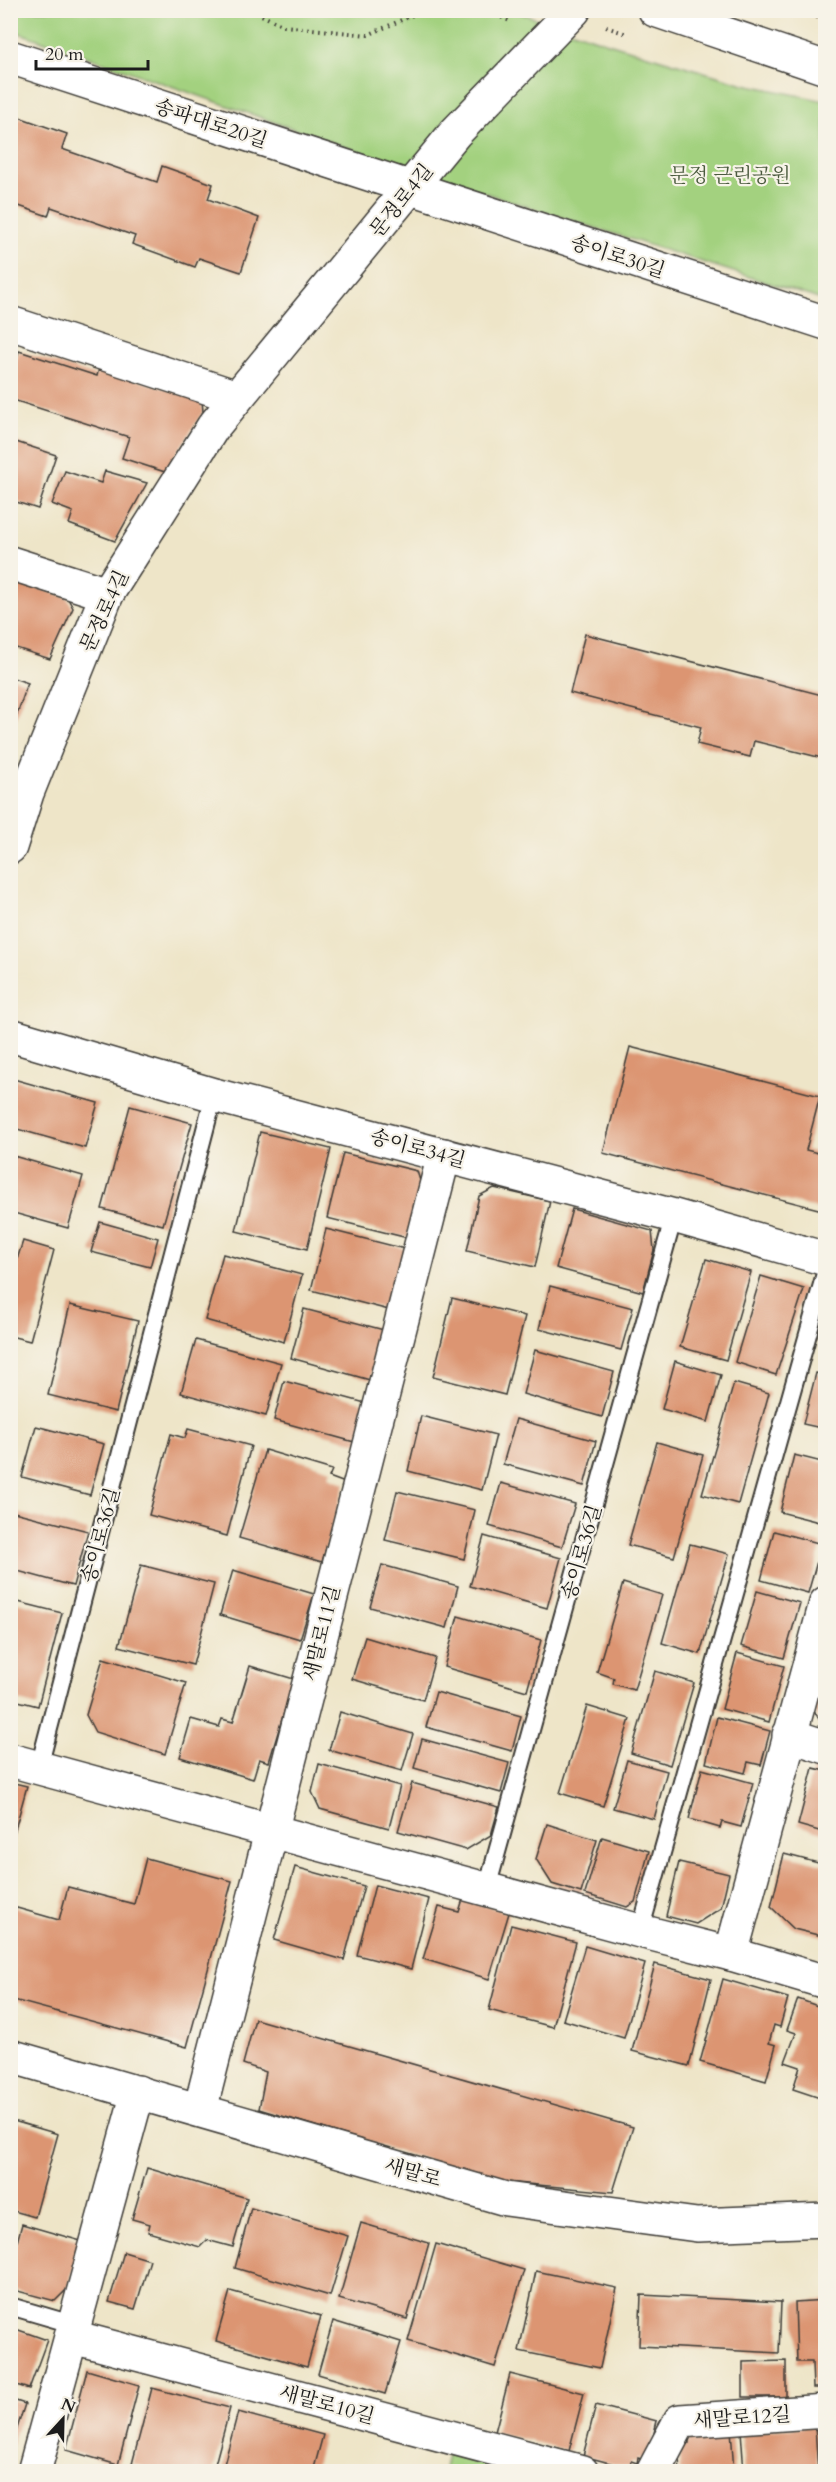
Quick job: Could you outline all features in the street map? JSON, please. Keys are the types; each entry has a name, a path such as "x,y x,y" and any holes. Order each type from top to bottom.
{"street":[{"name":"문정로4길","path":"10,847 27,793 107,594 213,427 455,133 574,10"},
{"path":"655,10 825,68"},
{"name":"송파대로20길","path":"10,57 411,188"},
{"name":"송이로30길","path":"411,188 825,323"},
{"path":"10,323 237,397"},
{"path":"10,562 107,594"},
{"name":"송이로34길","path":"10,1035 214,1095 674,1216 825,1259"},
{"name":"새말로11길","path":"200,2110 444,1155"},
{"path":"731,1954 825,1603"},
{"path":"789,1736 825,1747"},
{"name":"송이로36길","path":"25,1763 731,1954 825,1982"},
{"name":"새말로","path":"10,2056 506,2199 697,2225 825,2220"},
{"path":"34,2472 138,2092"},
{"name":"새말로10길","path":"74,2331 582,2472"},
{"name":"새말로12길","path":"653,2472 680,2421 825,2412"}],"lane":[{"name":"송이로36길","path":"25,1763 214,1095"},
{"name":"송이로36길","path":"487,1888 674,1216"},
{"path":"640,1931 825,1270"},
{"path":"10,2306 74,2331"}],"path":[{"path":"251,10 284,26 368,34 424,10"},
{"path":"800,10 825,21"}],"green space":[{"name":"문정 근린공원","path":"11,10 514,11 608,43 744,84 825,101 825,301 391,163 11,30"},
{"path":"448,2452 522,2472 443,2472"}],"building":[{"path":"16,116 67,134 62,149 157,182 162,166 213,184 208,199 259,218 241,272 199,258 195,267 132,244 135,236 51,207 48,216 10,203 10,132"},
{"path":"19,351 97,376 99,368 202,400 203,412 165,472 122,458 129,437 10,399 10,377"},
{"path":"10,440 56,455 38,509 10,500"},
{"path":"65,471 101,483 105,471 147,483 115,541 69,524 73,512 52,504"},
{"path":"10,579 67,597 73,608 50,659 10,646"},
{"path":"585,634 826,696 826,759 754,741 750,757 697,744 701,727 570,693"},
{"path":"10,677 28,683 11,731 10,731"},
{"path":"630,1047 820,1096 806,1150 826,1155 826,1211 603,1153"},
{"path":"10,1078 98,1103 85,1148 10,1127"},
{"path":"130,1106 192,1123 163,1225 102,1209"},
{"path":"260,1132 331,1149 307,1249 236,1231"},
{"path":"343,1153 417,1171 421,1184 408,1238 327,1218"},
{"path":"10,1155 83,1176 68,1228 10,1212"},
{"path":"494,1188 550,1201 535,1267 467,1251 479,1196"},
{"path":"572,1209 652,1231 654,1250 643,1292 556,1268"},
{"path":"100,1222 158,1238 150,1267 91,1252"},
{"path":"326,1229 409,1250 393,1311 311,1290"},
{"path":"23,1241 54,1250 30,1341 10,1336 10,1281"},
{"path":"223,1254 302,1275 284,1342 205,1320"},
{"path":"706,1259 751,1272 726,1360 680,1347"},
{"path":"761,1276 804,1289 776,1375 735,1362"},
{"path":"550,1286 633,1308 621,1350 539,1329"},
{"path":"452,1298 525,1316 505,1395 433,1377"},
{"path":"70,1305 138,1321 116,1412 48,1395"},
{"path":"304,1309 384,1330 370,1380 291,1358"},
{"path":"196,1340 281,1363 266,1416 181,1393"},
{"path":"535,1350 614,1372 602,1417 523,1394"},
{"path":"675,1361 721,1375 708,1422 662,1409"},
{"path":"816,1373 826,1375 826,1429 803,1424"},
{"path":"284,1381 369,1404 358,1443 274,1420"},
{"path":"734,1383 769,1393 738,1504 702,1494"},
{"path":"421,1416 496,1435 482,1490 408,1471"},
{"path":"516,1419 596,1441 584,1486 503,1464"},
{"path":"36,1426 104,1444 90,1495 22,1477"},
{"path":"188,1429 251,1446 227,1536 149,1515 171,1434 185,1438"},
{"path":"657,1442 703,1455 674,1557 628,1545"},
{"path":"265,1450 332,1470 329,1477 345,1483 322,1562 239,1538"},
{"path":"794,1455 826,1463 826,1494 819,1522 780,1512"},
{"path":"501,1483 575,1504 562,1547 489,1526"},
{"path":"397,1491 475,1510 464,1559 385,1540"},
{"path":"10,1511 88,1531 73,1586 10,1569"},
{"path":"774,1531 822,1544 808,1593 761,1580"},
{"path":"484,1536 561,1558 547,1608 470,1586"},
{"path":"690,1544 729,1554 700,1654 662,1643"},
{"path":"141,1565 214,1584 193,1665 119,1646"},
{"path":"382,1565 458,1586 447,1628 370,1607"},
{"path":"233,1570 314,1594 300,1639 220,1615"},
{"path":"623,1583 662,1595 634,1690 613,1684 614,1678 597,1672"},
{"path":"757,1591 800,1603 784,1658 741,1646"},
{"path":"10,1600 62,1613 38,1706 10,1699"},
{"path":"458,1616 541,1640 527,1691 444,1667"},
{"path":"365,1637 435,1658 423,1700 352,1679"},
{"path":"737,1653 784,1666 769,1722 722,1709"},
{"path":"103,1658 186,1683 165,1754 95,1732 86,1715"},
{"path":"250,1666 294,1679 269,1762 259,1759 253,1779 180,1757 191,1719 219,1727 222,1719 233,1722"},
{"path":"655,1671 694,1683 670,1765 631,1753"},
{"path":"821,1672 826,1673 826,1730 810,1705"},
{"path":"436,1692 521,1716 512,1751 426,1727"},
{"path":"587,1706 630,1719 603,1806 560,1793"},
{"path":"340,1712 413,1734 402,1771 329,1750"},
{"path":"717,1717 770,1731 761,1765 748,1762 745,1773 706,1763"},
{"path":"422,1739 509,1763 501,1793 414,1768"},
{"path":"627,1760 667,1771 654,1819 613,1808"},
{"path":"319,1764 400,1786 389,1828 320,1809 312,1792"},
{"path":"813,1768 826,1771 826,1833 798,1825"},
{"path":"702,1769 753,1783 741,1827 722,1822 720,1828 689,1819"},
{"path":"10,1782 27,1786 11,1844 10,1844"},
{"path":"412,1783 499,1807 491,1835 466,1850 398,1831"},
{"path":"547,1824 597,1840 581,1893 552,1884 536,1859"},
{"path":"602,1837 649,1851 635,1902 627,1907 585,1894"},
{"path":"784,1854 826,1865 826,1937 794,1929 771,1907"},
{"path":"146,1858 232,1881 187,2047 10,1999 10,1906 59,1920 68,1887 134,1904"},
{"path":"679,1862 729,1874 721,1908 696,1924 666,1916"},
{"path":"295,1867 364,1886 344,1960 274,1940"},
{"path":"375,1885 429,1899 411,1969 357,1955"},
{"path":"463,1899 509,1913 489,1979 423,1959 439,1907 459,1912"},
{"path":"511,1925 576,1942 553,2027 489,2010"},
{"path":"585,1946 645,1964 624,2038 563,2020"},
{"path":"655,1964 711,1979 689,2066 632,2051"},
{"path":"723,1979 788,1998 780,2027 774,2025 769,2043 776,2045 766,2081 700,2062"},
{"path":"798,1999 826,2009 826,2100 793,2089 800,2067 785,2062 796,2033 787,2030"},
{"path":"255,2019 633,2127 613,2192 497,2181 259,2109 266,2072 243,2064"},
{"path":"10,2120 58,2134 35,2217 10,2210"},
{"path":"147,2168 247,2198 233,2247 207,2240 200,2247 148,2232 150,2224 132,2219"},
{"path":"251,2208 348,2236 330,2296 235,2268"},
{"path":"361,2223 429,2243 407,2319 339,2299"},
{"path":"22,2224 81,2241 68,2288 55,2301 10,2289 10,2267"},
{"path":"436,2244 524,2270 495,2367 408,2341"},
{"path":"124,2252 150,2260 135,2309 109,2302"},
{"path":"536,2271 617,2288 600,2368 519,2351"},
{"path":"230,2291 321,2316 307,2367 216,2341"},
{"path":"641,2295 781,2302 779,2353 639,2346"},
{"path":"826,2300 826,2388 813,2388 812,2362 797,2362 795,2302"},
{"path":"333,2321 401,2342 385,2394 318,2374"},
{"path":"10,2327 47,2340 29,2389 10,2383"},
{"path":"786,2361 786,2397 743,2397 743,2362"},
{"path":"87,2370 139,2385 118,2465 66,2450"},
{"path":"510,2374 584,2393 569,2451 495,2432"},
{"path":"152,2388 230,2408 213,2472 161,2472 132,2464"},
{"path":"10,2399 25,2404 11,2447 10,2447"},
{"path":"596,2405 657,2421 647,2461 638,2458 637,2463 631,2461 629,2468 583,2456"},
{"path":"238,2412 323,2435 313,2472 222,2472"},
{"path":"815,2426 818,2472 744,2472 741,2431"},
{"path":"731,2429 734,2472 680,2472 678,2443 689,2443 688,2432"}]}
